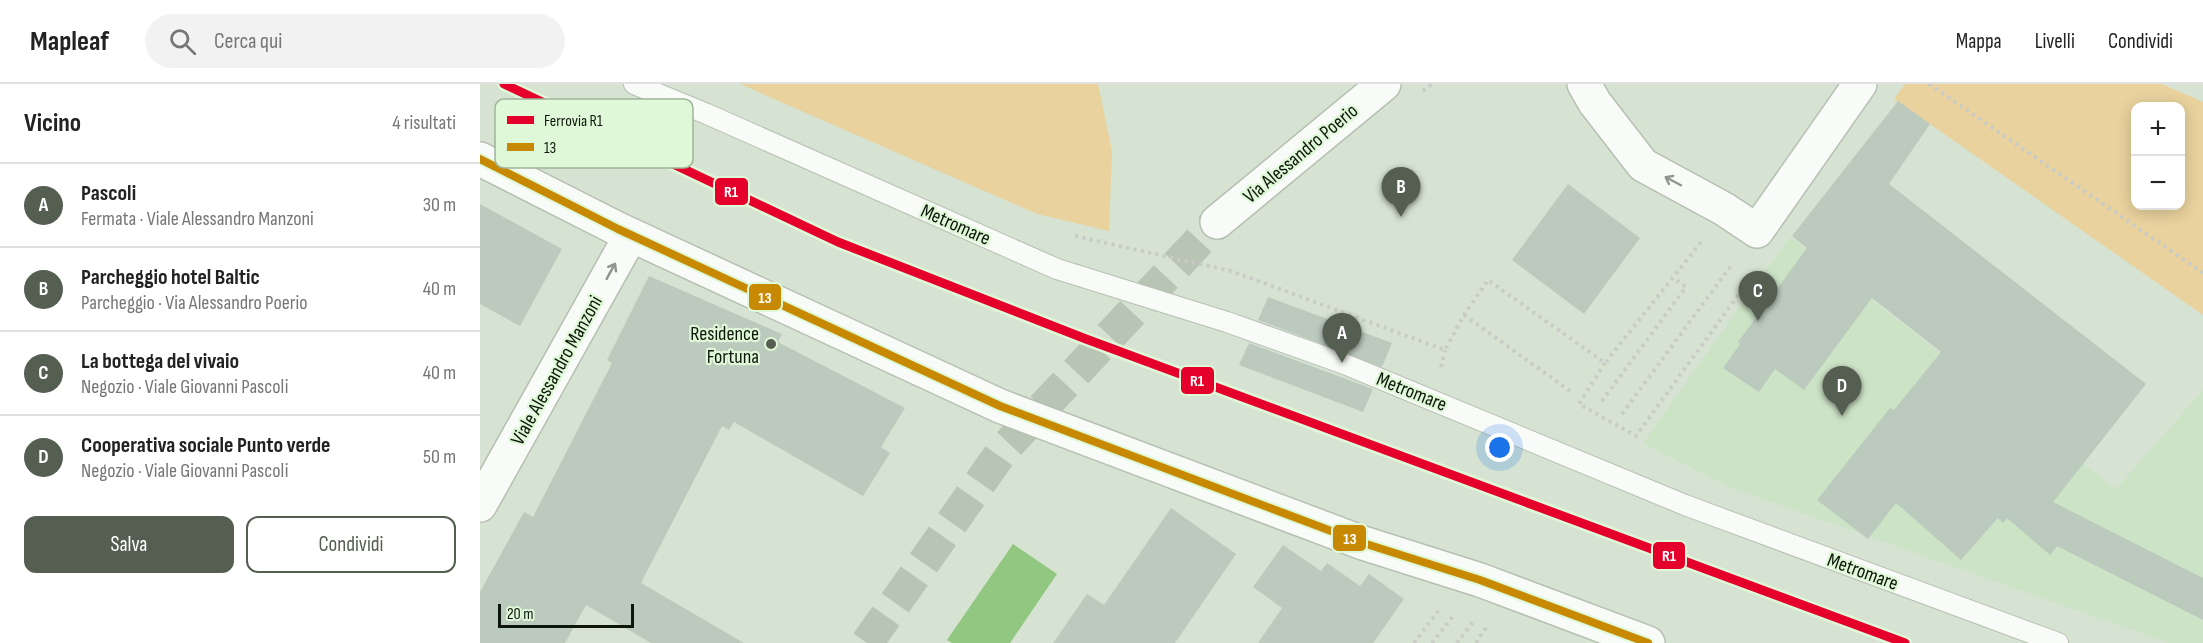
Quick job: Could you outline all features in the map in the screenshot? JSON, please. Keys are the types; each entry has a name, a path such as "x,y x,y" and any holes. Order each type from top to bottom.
{"street":[{"name":"Via Alessandro Poerio","path":"1217,222 1384,84"},
{"path":"1584,84 1595,103 1643,165 1719,206 1757,231 1860,84"},
{"path":"480,159 495,167"},
{"path":"498,168 631,235 1000,406 1363,543 1480,580 1648,643"},
{"name":"Viale Alessandro Manzoni","path":"480,505 631,235"}],"lane":[{"name":"Metromare","path":"634,84 670,99"},
{"name":"Metromare","path":"693,108 1057,269 1227,322 1342,363 1685,505 2058,643"}],"path":[{"path":"1929,84 2203,273"},
{"path":"1622,414 1757,231"},
{"path":"1605,363 1579,404 1636,436 1759,266"},
{"path":"1602,401 1686,287 1673,278"},
{"path":"1464,315 1570,391"},
{"path":"1440,370 1445,350"},
{"path":"1432,643 1457,610"},
{"path":"1457,643 1473,622"}],"shaded area":[{"path":"740,84 1098,84 1112,151 1109,231 1037,214"},
{"path":"1905,84 2162,84 2203,102 2203,315 1894,99"},
{"path":"1790,237 2116,489 2203,390 2203,643 2169,643 1729,487 1643,443"},
{"path":"1013,544 1057,574 1010,643 952,643 947,640"}],"building":[{"path":"1898,101 1930,124 1889,184 2146,384 2053,502 2203,578 2203,620 2057,546 2050,555 2007,518 2003,523 1998,518 1961,560 1896,503 1868,539 1817,500 1890,408 1894,410 1941,352 1872,298 1804,390 1775,369 1759,392 1723,368 1740,344 1738,342 1807,248 1792,236"},
{"path":"1568,184 1640,238 1584,314 1512,260"},
{"path":"480,204 562,249 520,326 480,304"},
{"path":"649,276 782,334 778,342 905,408 881,447 890,453 863,496 734,422 729,430 722,426 641,583 744,643 651,643 586,605 565,643 480,643 480,592 524,512 533,517 612,363 607,360"},
{"path":"1268,297 1392,343 1382,367 1258,320"},
{"path":"1249,343 1373,389 1363,412 1239,365"},
{"path":"1171,508 1236,554 1175,643 1053,643 1087,594 1104,605"},
{"path":"1283,545 1321,571 1327,563 1360,586 1369,574 1404,599 1373,643 1258,643 1282,608 1253,587"}],"tunnel":[{"path":"867,643 1003,450 1217,222"}],"rail line":[{"name":"R1","path":"504,84 536,99"},
{"name":"R1","path":"682,168 838,242 1086,339 1905,643"}],"transit line":[{"name":"13","path":"480,159 495,167"},
{"name":"13","path":"498,168 618,229 1000,406 1363,543 1480,580 1648,643"}],"place":[{"name":"Parcheggio hotel Baltic","path":"1401,217"},
{"name":"La bottega del vivaio","path":"1758,321"},
{"name":"Residence Fortuna","path":"771,344"},
{"name":"Pascoli","path":"1342,363"},
{"name":"Cooperativa sociale Punto verde","path":"1842,416"}]}
